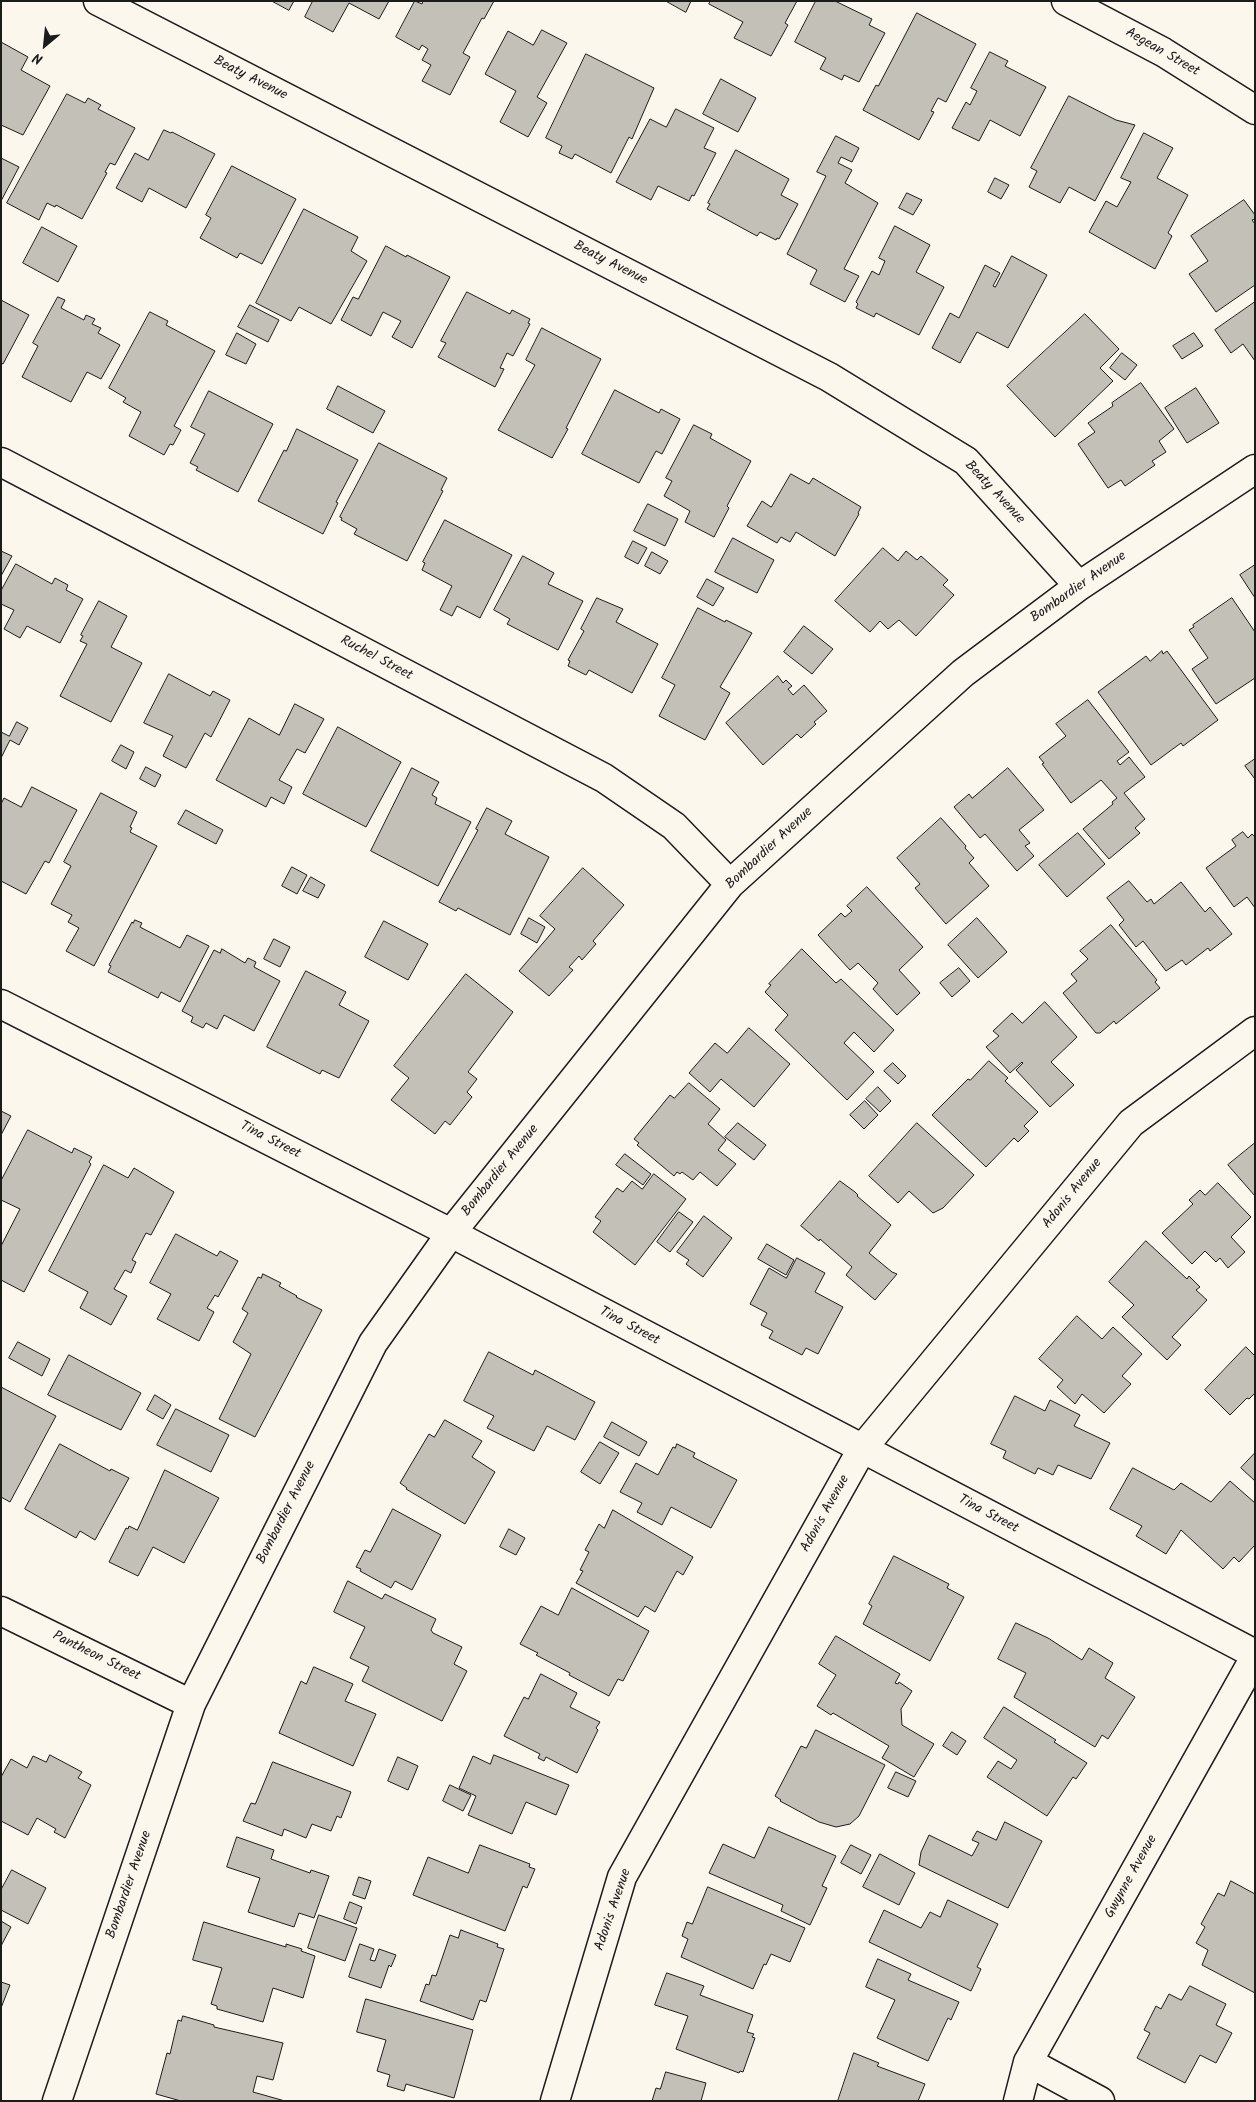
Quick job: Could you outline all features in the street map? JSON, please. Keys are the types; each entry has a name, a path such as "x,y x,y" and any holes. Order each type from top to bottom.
{"street":[{"name":"Beaty Avenue","path":"98,1 829,377 966,461 1079,586"},
{"name":"Aegean Street","path":"1066,1 1163,52 1255,110"},
{"name":"Ruchel Street","path":"1,462 604,778 674,826 730,884"},
{"name":"Bombardier Avenue","path":"58,2101 191,1704 373,1343 451,1233 730,884 963,673 1079,586 1255,469"},
{"name":"Tina Street","path":"1,1004 451,1233 1255,1656"},
{"name":"Adonis Avenue","path":"555,2101 622,1877 862,1450 1131,1123 1255,1031"},
{"name":"Pantheon Street","path":"1,1611 191,1704"},
{"name":"Gwynne Avenue","path":"1018,2101 1028,2062 1255,1656"},
{"path":"1028,2062 1100,2101"}],"building":[{"path":"272,1 294,1 289,10"},
{"path":"313,1 389,1 379,19 349,3 333,32 305,17"},
{"path":"415,1 422,4 423,1 494,1 484,19 482,18 463,53 470,57 450,95 422,81 431,65 422,60 428,49 422,45 419,50 396,37"},
{"path":"666,1 691,1 686,12"},
{"path":"711,1 797,1 785,23 788,25 771,56 734,38 743,22 709,4"},
{"path":"816,1 835,1 872,19 869,25 885,33 859,82 844,75 842,80 820,69 826,58 795,42"},
{"path":"917,13 976,44 946,102 938,98 931,111 934,112 919,140 863,110"},
{"path":"542,30 567,43 537,97 547,103 528,137 500,122 516,91 485,74 508,31 533,45"},
{"path":"1,42 28,57 21,70 50,86 23,135 1,125"},
{"path":"990,52 1008,61 1005,66 1046,87 1020,136 990,120 979,141 952,128 966,102 970,105 977,91 971,88"},
{"path":"586,54 654,88 632,139 629,137 611,173 575,154 572,159 559,153 562,146 546,138"},
{"path":"721,79 756,98 738,132 703,114"},
{"path":"67,94 85,103 88,98 101,105 98,109 135,128 115,165 110,163 105,172 107,173 82,219 56,205 55,207 47,203 39,220 7,203"},
{"path":"1069,96 1116,120 1135,125 1095,201 1069,187 1060,203 1029,187 1037,171 1031,168"},
{"path":"676,109 714,128 704,148 716,153 694,196 692,195 689,201 658,186 651,200 616,182 650,119 666,127"},
{"path":"164,130 172,132 215,154 186,208 149,188 142,202 116,188 135,153 148,160"},
{"path":"1144,133 1173,148 1157,178 1188,195 1168,233 1172,236 1155,269 1089,232 1106,201 1117,207 1131,182 1121,178"},
{"path":"836,136 859,148 852,162 841,157 838,163 852,170 845,183 878,203 844,269 859,276 845,302 810,284 817,270 787,254 826,176 817,172"},
{"path":"736,150 789,179 781,195 798,204 779,239 777,238 776,240 760,232 757,236 707,209 710,204 708,203"},
{"path":"1,158 19,167 1,201"},
{"path":"232,166 296,199 262,264 240,253 237,258 200,238 211,218 206,215"},
{"path":"995,178 1009,185 1001,199 988,192"},
{"path":"907,193 922,200 913,215 899,208"},
{"path":"1244,200 1255,215 1255,219 1252,220 1255,224 1255,285 1216,312 1189,274 1208,261 1191,236"},
{"path":"304,209 358,237 351,251 367,261 331,324 299,307 291,321 256,303"},
{"path":"895,226 930,245 916,272 944,287 919,335 876,313 874,317 856,308 858,304 856,302 872,271 879,275 885,261 879,258"},
{"path":"42,227 77,246 58,282 23,263"},
{"path":"386,246 450,277 412,348 392,337 401,321 383,312 371,336 341,320 353,297 358,299"},
{"path":"1012,256 1047,275 1008,348 977,332 960,363 932,348 950,313 959,318 985,265 1000,273 993,286 995,287"},
{"path":"467,292 510,314 512,310 530,319 528,323 530,324 513,356 507,353 500,368 504,369 495,387 438,357 446,343 441,341"},
{"path":"58,297 65,300 61,308 84,320 86,315 95,319 92,324 101,328 98,333 120,345 101,379 87,372 71,402 22,377 38,346 33,343"},
{"path":"1,300 29,315 3,364 1,363"},
{"path":"1255,302 1255,361 1243,344 1231,353 1215,330"},
{"path":"250,305 279,320 268,342 238,327"},
{"path":"150,312 168,321 166,325 215,351 174,426 181,430 173,445 170,444 164,455 129,436 141,412 123,402 126,398 109,388"},
{"path":"1085,314 1119,349 1100,368 1113,381 1055,437 1007,386"},
{"path":"542,328 601,359 552,458 498,430 535,365 526,360"},
{"path":"237,333 256,344 246,364 226,355"},
{"path":"1194,333 1203,346 1182,359 1173,346"},
{"path":"1122,353 1137,365 1125,380 1110,368"},
{"path":"1141,383 1174,429 1159,441 1166,452 1152,461 1155,465 1125,486 1121,480 1108,488 1078,444 1095,432 1088,423 1113,406 1112,403"},
{"path":"338,386 385,411 373,433 327,409"},
{"path":"1196,388 1219,423 1187,443 1165,408"},
{"path":"615,390 659,413 661,409 680,419 662,454 656,451 639,483 582,454"},
{"path":"209,391 273,424 238,492 196,470 198,467 190,463 205,434 191,427"},
{"path":"694,425 712,434 710,438 751,461 727,506 729,508 714,537 685,522 690,511 664,496 672,481 666,478"},
{"path":"297,429 358,460 336,502 338,503 323,534 258,501"},
{"path":"379,443 447,478 441,490 443,491 407,561 354,534 357,529 341,520 342,518 340,517"},
{"path":"791,474 809,484 813,478 861,507 859,514 835,556 796,532 790,542 781,537 777,543 747,526 762,501 771,507"},
{"path":"648,504 678,519 665,546 634,531"},
{"path":"445,520 512,555 480,618 457,606 452,616 440,610 452,586 422,570 425,563 423,562"},
{"path":"733,538 774,560 757,593 715,572"},
{"path":"633,541 647,548 638,564 625,557"},
{"path":"883,548 898,561 906,551 917,560 921,556 948,580 943,585 954,595 916,636 899,620 888,629 880,621 870,632 835,601"},
{"path":"1,551 12,556 1,576"},
{"path":"652,552 668,561 660,574 645,566"},
{"path":"523,556 554,573 548,584 583,601 558,650 507,624 510,619 494,610"},
{"path":"16,564 52,584 55,578 68,585 66,590 83,599 60,643 27,626 20,638 4,629 14,610 1,604 1,591"},
{"path":"1255,565 1255,598 1240,575"},
{"path":"707,579 724,588 713,606 697,597"},
{"path":"597,598 623,609 616,622 658,644 632,693 589,670 586,675 568,666 570,661 568,660 584,631 581,629"},
{"path":"1232,598 1255,632 1255,678 1216,704 1192,669 1208,658 1189,630 1194,627 1193,625"},
{"path":"99,601 127,616 111,647 142,663 111,722 60,696 87,644 80,641 83,636 81,635"},
{"path":"698,608 752,633 720,687 730,693 705,740 659,716 675,685 662,678"},
{"path":"804,626 833,649 812,674 784,652"},
{"path":"1162,651 1163,654 1167,651 1218,720 1183,746 1181,743 1151,765 1098,692 1146,656 1150,661"},
{"path":"169,674 210,696 213,691 230,700 211,737 205,733 186,768 163,756 173,736 144,723"},
{"path":"778,676 783,683 786,680 792,686 788,689 793,695 804,685 827,711 814,722 816,724 801,738 797,734 763,765 726,723"},
{"path":"1088,700 1129,752 1117,761 1120,765 1129,757 1145,777 1124,793 1145,819 1135,828 1140,833 1109,859 1083,829 1113,804 1112,802 1117,798 1101,780 1071,803 1042,764 1044,763 1039,757 1066,736 1056,724"},
{"path":"295,704 324,719 305,753 297,749 279,780 292,787 284,804 271,797 266,807 216,780 249,718 279,735"},
{"path":"17,722 28,728 19,745 10,740 1,758 1,732 9,736"},
{"path":"338,727 401,762 366,827 303,794"},
{"path":"121,745 134,752 126,769 112,761"},
{"path":"1255,759 1255,779 1245,766"},
{"path":"146,767 161,775 155,787 140,779"},
{"path":"412,768 439,782 432,795 437,798 435,804 471,822 438,886 371,851"},
{"path":"1008,768 1044,810 1019,830 1030,843 1025,846 1034,856 1017,871 985,834 980,838 954,807 969,794 972,798"},
{"path":"32,787 77,810 49,863 45,861 26,894 1,881 1,804 4,798 21,807"},
{"path":"101,793 137,812 130,827 132,828 130,832 157,846 94,966 66,951 79,928 68,922 72,915 51,904 71,866 64,862"},
{"path":"487,808 512,821 505,834 549,857 510,935 458,908 456,911 439,902 478,830 476,829"},
{"path":"186,810 223,830 216,844 178,824"},
{"path":"941,818 966,846 965,848 974,858 969,863 989,886 946,924 915,888 920,884 897,858"},
{"path":"1243,832 1248,838 1252,834 1255,837 1255,908 1247,897 1234,907 1206,868 1236,846 1232,840"},
{"path":"1078,833 1105,864 1067,897 1039,865"},
{"path":"292,867 307,875 297,894 282,886"},
{"path":"583,868 624,905 593,941 596,944 582,960 579,956 569,967 573,970 549,996 519,971 555,929 540,916"},
{"path":"311,877 325,885 318,898 303,891"},
{"path":"1129,881 1147,902 1151,899 1154,904 1181,882 1205,912 1210,907 1232,934 1210,951 1208,948 1186,965 1182,960 1166,971 1143,941 1136,947 1119,925 1124,920 1107,898"},
{"path":"867,887 923,947 899,970 920,993 897,1015 873,989 878,983 858,963 850,970 818,935 841,913 845,917 852,911 847,906"},
{"path":"529,918 545,927 537,943 521,934"},
{"path":"977,918 1007,952 978,978 948,945"},
{"path":"135,920 142,923 140,927 180,948 187,935 209,946 180,1002 161,992 158,998 108,972 111,966 109,965 132,922"},
{"path":"384,921 428,944 408,980 365,957"},
{"path":"1111,925 1157,980 1155,982 1160,988 1116,1024 1114,1021 1100,1033 1096,1033 1063,993 1077,981 1071,974 1088,959 1080,951"},
{"path":"274,939 290,947 280,967 264,959"},
{"path":"222,949 245,963 248,958 256,962 254,967 280,981 254,1031 224,1015 217,1029 206,1023 203,1028 191,1022 193,1017 182,1011 214,950 220,953"},
{"path":"802,949 836,983 841,979 894,1030 874,1052 854,1032 844,1043 874,1072 847,1100 775,1030 788,1015 765,992 771,985 769,984"},
{"path":"959,968 970,981 952,997 940,983"},
{"path":"306,971 346,992 339,1005 369,1021 339,1078 322,1070 320,1074 267,1047"},
{"path":"466,974 513,1012 468,1072 477,1079 467,1092 472,1097 450,1125 445,1121 435,1134 391,1100 409,1078 394,1066"},
{"path":"1045,1002 1077,1037 1051,1062 1074,1085 1050,1107 1016,1070 1022,1062 1010,1073 986,1047 999,1036 993,1031 1012,1013 1022,1023"},
{"path":"749,1028 790,1064 754,1107 721,1079 710,1092 689,1073 715,1043 727,1053"},
{"path":"989,1061 1008,1078 1005,1081 1038,1112 1024,1126 1029,1131 1018,1142 1014,1138 986,1167 932,1115"},
{"path":"893,1063 906,1076 898,1084 884,1071"},
{"path":"689,1083 720,1109 708,1124 726,1140 718,1150 736,1164 717,1186 700,1172 693,1180 682,1172 680,1174 677,1172 674,1176 637,1145 639,1143 634,1139 670,1095 674,1098"},
{"path":"878,1087 891,1101 880,1112 866,1099"},
{"path":"865,1101 878,1115 864,1129 850,1115"},
{"path":"1,1111 11,1116 1,1135"},
{"path":"738,1123 766,1145 754,1160 725,1137"},
{"path":"917,1123 974,1175 943,1208 933,1213 909,1191 898,1203 869,1176"},
{"path":"28,1130 72,1153 74,1148 92,1157 89,1162 91,1164 24,1292 1,1280 1,1246 20,1209 1,1200 1,1181"},
{"path":"1255,1143 1255,1196 1228,1165"},
{"path":"625,1154 651,1174 643,1185 616,1165"},
{"path":"104,1165 128,1178 134,1168 174,1192 151,1235 146,1233 132,1260 136,1262 131,1273 125,1270 114,1289 127,1296 111,1325 80,1308 88,1292 49,1271"},
{"path":"654,1174 686,1199 635,1265 593,1232 601,1221 595,1217 617,1188 623,1192 632,1181 642,1189"},
{"path":"840,1181 891,1225 869,1253 897,1274 875,1300 846,1275 852,1267 820,1239 819,1241 801,1226"},
{"path":"1218,1183 1251,1217 1231,1237 1245,1252 1228,1268 1220,1258 1216,1262 1205,1251 1192,1264 1162,1233 1193,1204 1189,1200 1200,1190 1205,1195"},
{"path":"679,1212 693,1222 670,1252 657,1242"},
{"path":"704,1216 732,1238 703,1277 686,1264 689,1260 677,1252"},
{"path":"176,1234 217,1256 220,1251 238,1261 218,1297 215,1295 207,1308 214,1312 199,1341 157,1319 171,1294 150,1283"},
{"path":"1146,1241 1187,1279 1189,1276 1200,1287 1196,1290 1207,1300 1172,1337 1181,1345 1167,1360 1122,1317 1134,1305 1109,1282"},
{"path":"767,1244 794,1260 786,1275 758,1259"},
{"path":"797,1258 825,1273 815,1292 843,1307 818,1354 806,1348 802,1355 769,1338 773,1331 761,1325 767,1313 750,1304 769,1268 786,1278"},
{"path":"263,1274 281,1283 279,1286 296,1297 322,1310 255,1437 219,1419 251,1354 233,1342 248,1313 242,1309 258,1277 261,1278"},
{"path":"1077,1316 1102,1339 1113,1327 1142,1354 1122,1376 1131,1384 1104,1413 1082,1394 1075,1404 1057,1387 1063,1380 1039,1359"},
{"path":"18,1342 50,1359 42,1376 9,1358"},
{"path":"1246,1347 1255,1356 1255,1393 1249,1399 1247,1398 1230,1415 1205,1390"},
{"path":"489,1352 533,1375 535,1370 595,1402 575,1440 547,1426 534,1451 487,1428 494,1416 464,1401"},
{"path":"69,1355 141,1393 121,1430 48,1395"},
{"path":"1,1387 56,1416 10,1502 1,1497"},
{"path":"155,1395 171,1405 163,1419 147,1410"},
{"path":"1015,1396 1045,1411 1050,1400 1080,1415 1074,1426 1110,1443 1091,1479 1058,1465 1053,1475 1038,1468 1035,1474 1003,1458 1006,1451 991,1444"},
{"path":"176,1409 229,1435 211,1472 157,1445"},
{"path":"445,1420 482,1441 472,1457 495,1472 465,1524 406,1489 400,1483 429,1434 434,1437"},
{"path":"612,1422 647,1442 639,1456 604,1437"},
{"path":"600,1442 619,1453 600,1484 581,1472"},
{"path":"60,1444 110,1471 111,1469 129,1478 95,1540 80,1531 76,1538 25,1509"},
{"path":"677,1444 695,1453 693,1457 737,1480 711,1528 671,1507 662,1525 637,1512 642,1503 620,1492 636,1463 658,1475 673,1447 675,1448"},
{"path":"1255,1453 1255,1481 1241,1468"},
{"path":"1133,1468 1174,1490 1181,1483 1211,1502 1230,1481 1255,1503 1255,1545 1239,1562 1234,1557 1223,1569 1181,1530 1166,1554 1136,1536 1142,1526 1110,1509"},
{"path":"165,1470 219,1498 184,1563 153,1547 138,1576 109,1562 126,1528 128,1529 129,1526 137,1530"},
{"path":"393,1509 441,1535 412,1590 395,1581 391,1588 356,1567 365,1550 370,1552"},
{"path":"613,1510 693,1557 683,1575 677,1571 655,1612 645,1606 638,1617 576,1583 583,1571 580,1570 589,1552 585,1550 599,1524 604,1528"},
{"path":"509,1529 525,1538 516,1555 500,1547"},
{"path":"894,1556 949,1584 947,1588 964,1597 930,1661 863,1624 872,1606 869,1604"},
{"path":"348,1581 382,1599 385,1594 436,1619 431,1630 433,1633 462,1647 454,1664 467,1671 442,1721 362,1681 369,1667 350,1658 365,1627 334,1612"},
{"path":"572,1588 649,1631 623,1681 618,1679 609,1696 569,1675 570,1673 520,1644 541,1606 558,1615"},
{"path":"1016,1623 1048,1638 1082,1660 1089,1648 1113,1663 1105,1678 1135,1697 1108,1739 1102,1735 1095,1747 1014,1697 1026,1673 998,1659"},
{"path":"836,1636 900,1674 895,1683 898,1684 899,1682 912,1691 901,1709 902,1725 934,1744 914,1777 882,1758 889,1746 833,1713 831,1715 817,1706 836,1675 819,1664"},
{"path":"314,1667 353,1684 345,1701 376,1714 353,1766 279,1733 301,1681 306,1684"},
{"path":"541,1674 577,1693 570,1707 600,1722 577,1773 546,1757 544,1761 538,1758 540,1754 504,1736 524,1697 528,1699"},
{"path":"1004,1707 1056,1740 1054,1742 1087,1763 1076,1779 1073,1777 1047,1816 987,1777 998,1761 1011,1769 1017,1760 984,1738"},
{"path":"816,1730 885,1765 859,1816 850,1824 836,1827 819,1822 780,1801 775,1796 801,1746 806,1748"},
{"path":"952,1732 966,1741 957,1755 943,1746"},
{"path":"50,1755 82,1772 78,1778 91,1785 65,1838 54,1832 56,1829 37,1818 28,1835 1,1821 1,1777 11,1759 27,1768 33,1756 46,1762"},
{"path":"494,1755 569,1785 556,1815 526,1802 512,1834 468,1815 476,1796 459,1788 473,1756 490,1764"},
{"path":"398,1757 418,1766 408,1790 388,1781"},
{"path":"273,1762 351,1792 341,1818 337,1816 331,1831 312,1824 306,1838 284,1829 282,1836 243,1821 251,1803 255,1804"},
{"path":"896,1772 916,1781 908,1797 888,1788"},
{"path":"450,1785 471,1795 463,1811 443,1801"},
{"path":"1005,1822 1042,1841 1008,1908 919,1865 921,1852 929,1835 972,1856 979,1843 972,1840 977,1831 996,1840"},
{"path":"769,1827 836,1856 822,1886 827,1888 810,1925 781,1911 783,1905 709,1873 723,1844 754,1858"},
{"path":"237,1837 274,1850 271,1859 310,1873 311,1870 329,1876 314,1918 299,1913 294,1927 248,1912 260,1878 227,1867"},
{"path":"480,1845 530,1864 529,1867 535,1869 527,1888 523,1886 505,1931 413,1895 428,1857 468,1873"},
{"path":"851,1845 871,1855 861,1874 841,1863"},
{"path":"880,1854 915,1873 899,1905 863,1887"},
{"path":"12,1870 46,1888 28,1924 1,1910 1,1890"},
{"path":"359,1877 371,1881 365,1899 353,1895"},
{"path":"1231,1881 1255,1894 1255,1993 1202,1965 1208,1950 1196,1943 1205,1927 1201,1924 1218,1893 1224,1896"},
{"path":"708,1887 805,1928 790,1962 771,1954 766,1965 764,1964 753,1989 681,1957 688,1939 682,1936 687,1922 692,1924"},
{"path":"948,1900 998,1924 977,1967 981,1969 971,1991 869,1942 884,1910 921,1928 930,1912 940,1917"},
{"path":"350,1902 362,1907 356,1924 344,1919"},
{"path":"319,1915 357,1928 345,1961 308,1948"},
{"path":"1,1921 11,1927 1,1946"},
{"path":"204,1922 286,1947 286,1944 315,1956 303,1998 273,1988 263,2022 217,2009 217,2006 211,2004 222,1968 193,1960"},
{"path":"461,1930 498,1944 497,1947 504,1949 486,2002 480,2000 473,2020 420,2001 426,1984 429,1985 432,1975 436,1976 450,1935 458,1938"},
{"path":"360,1944 374,1949 370,1960 375,1961 379,1949 396,1955 391,1967 389,1965 381,1988 349,1977"},
{"path":"878,1959 911,1974 908,1980 959,2002 951,2020 948,2018 928,2061 877,2038 895,2000 866,1987"},
{"path":"667,1973 704,1986 700,1995 753,2015 747,2032 754,2034 752,2037 755,2038 743,2072 740,2071 739,2073 676,2049 688,2016 655,2005"},
{"path":"1,1982 10,1985 1,2008"},
{"path":"1190,1986 1226,2004 1216,2025 1232,2033 1216,2063 1200,2055 1185,2083 1137,2058 1150,2033 1144,2030 1156,2006 1161,2009 1169,1994 1181,2000"},
{"path":"366,1999 473,2030 454,2098 406,2084 404,2091 387,2086 390,2075 377,2071 386,2040 357,2032"},
{"path":"183,2016 214,2025 214,2027 283,2043 273,2080 257,2076 253,2092 285,2101 181,2101 156,2094 167,2053 170,2054 178,2020 181,2021"},
{"path":"854,2053 879,2063 877,2066 925,2084 918,2101 838,2101"},
{"path":"666,2072 706,2083 701,2101 652,2101 656,2088 660,2089"}]}
